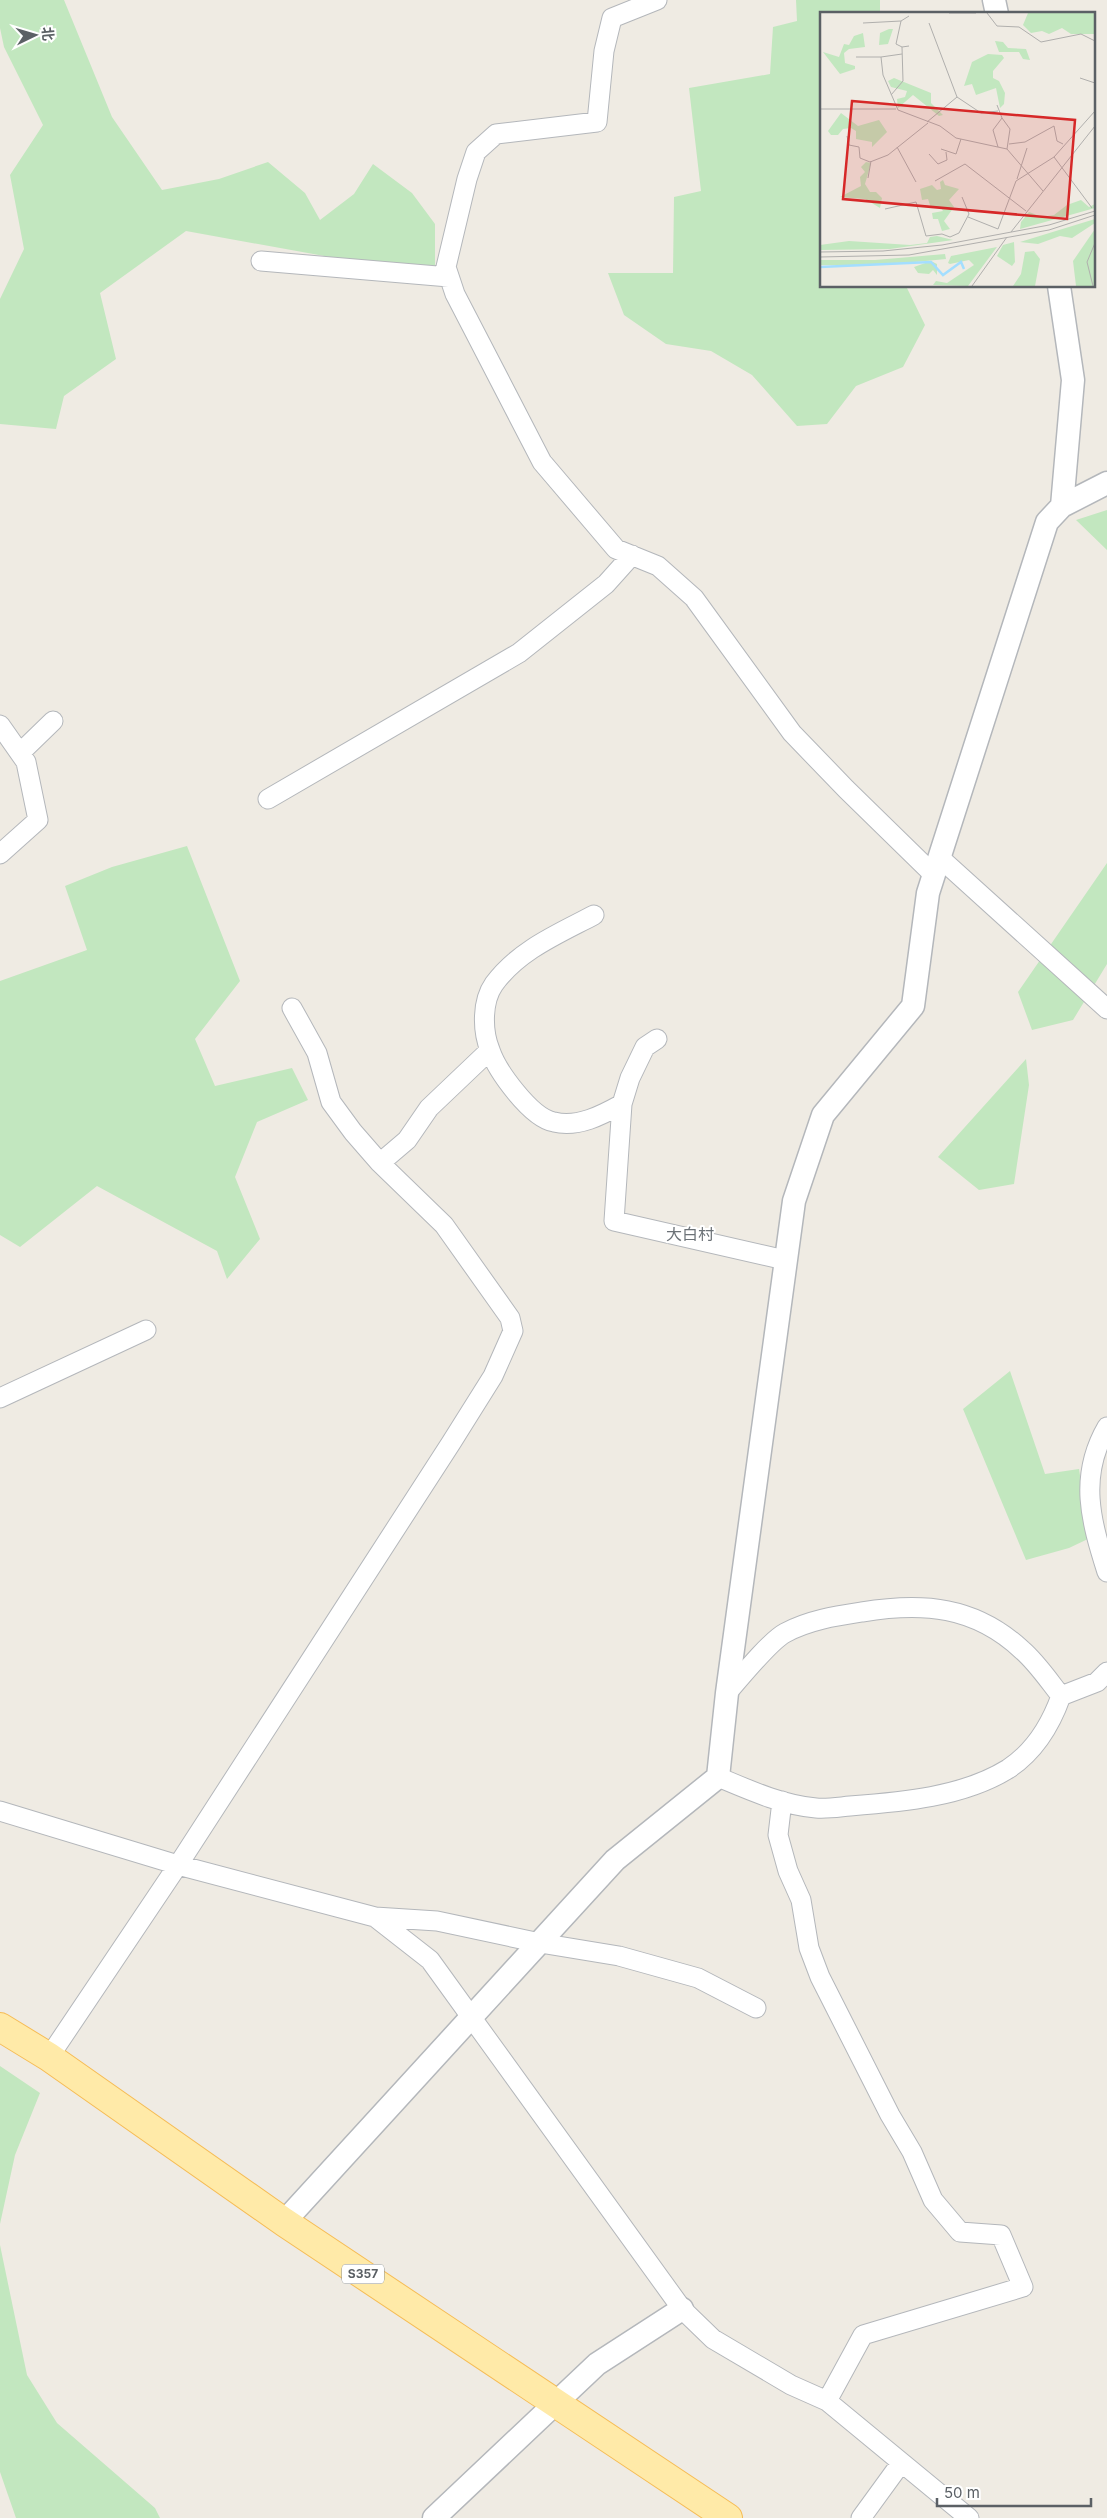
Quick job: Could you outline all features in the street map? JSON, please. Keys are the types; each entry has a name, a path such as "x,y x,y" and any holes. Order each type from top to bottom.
{"main road":[{"name":"S357","path":"0,2027 49,2057 284,2222 728,2518"}],"street":[{"path":"657,0 612,18 604,52 597,122 496,134 476,152 466,179 446,268 455,294 542,462 616,549 658,566 694,598 792,733 846,790 1107,1009"},
{"path":"261,261 450,277"},
{"path":"1059,288 1073,380 1062,506"},
{"path":"284,2222 615,1860 718,1777 727,1693 794,1201 823,1115 913,1006 928,893 1047,522 1062,506 1107,484"},
{"path":"268,799 519,653 606,584 632,555"},
{"path":"20,753 53,721"},
{"path":"0,725 26,762 38,820 0,854"},
{"path":"594,915 518,958 494,985 485,1005 485,1028 490,1050 514,1090 543,1119 556,1123 592,1120 622,1104"},
{"path":"49,2057 178,1865 451,1443 493,1376 513,1331 510,1318 444,1225 380,1163 353,1132 331,1102 317,1053 292,1008"},
{"path":"657,1039 645,1047 630,1078 622,1104 614,1221 785,1260"},
{"path":"380,1163 407,1140 429,1108 490,1050"},
{"path":"0,1398 146,1330"},
{"path":"1107,1427 1092,1461 1088,1486 1092,1524 1107,1572"},
{"path":"727,1693 784,1633 821,1618 883,1608 922,1606 953,1610 989,1625 1022,1650 1061,1696"},
{"path":"718,1777 767,1797 816,1809 884,1804 943,1794 981,1782 1009,1768 1037,1742 1053,1718 1061,1696 1097,1682 1107,1672"},
{"path":"782,1801 778,1835 788,1871 801,1900 809,1948 820,1977 890,2115 912,2152 933,2200 960,2232 1000,2236 1022,2287 863,2335 827,2401"},
{"path":"0,1811 178,1865 375,1917 437,1921 540,1943 619,1956 698,1978 756,2008"},
{"path":"375,1917 430,1960 470,2018 682,2309 714,2339 792,2384 827,2401 970,2518"},
{"path":"434,2518 557,2404 597,2364 682,2309"},
{"path":"861,2518 902,2462"}],"green space":[{"path":"0,0 64,0 112,117 162,190 219,179 268,162 305,193 320,220 354,194 373,164 412,193 435,224 435,276 186,231 100,293 116,359 64,396 56,429 0,424 0,299 24,249 10,175 43,125 4,47 0,28"},
{"path":"796,0 880,0 880,12 820,12 820,288 907,288 925,325 903,367 856,386 827,424 797,426 752,375 711,351 666,344 624,315 608,273 673,273 674,197 701,191 689,88 770,74 773,27 797,21"},
{"path":"1107,510 1107,550 1076,520"},
{"path":"187,846 240,981 195,1039 215,1086 292,1068 308,1100 257,1122 235,1177 260,1239 227,1279 217,1251 97,1186 20,1247 0,1235 0,981 87,950 65,886 112,867"},
{"path":"1107,863 1107,964 1073,1020 1032,1030 1018,992"},
{"path":"1026,1059 1029,1085 1014,1184 979,1190 938,1157"},
{"path":"1010,1371 1045,1474 1079,1469 1090,1538 1069,1548 1026,1560 963,1409"},
{"path":"0,2066 40,2093 15,2155 0,2224"},
{"path":"0,2245 27,2375 57,2423 155,2508 160,2518 16,2518 0,2472"}],"district":[{"name":"大白村","path":"690,1234"}]}
